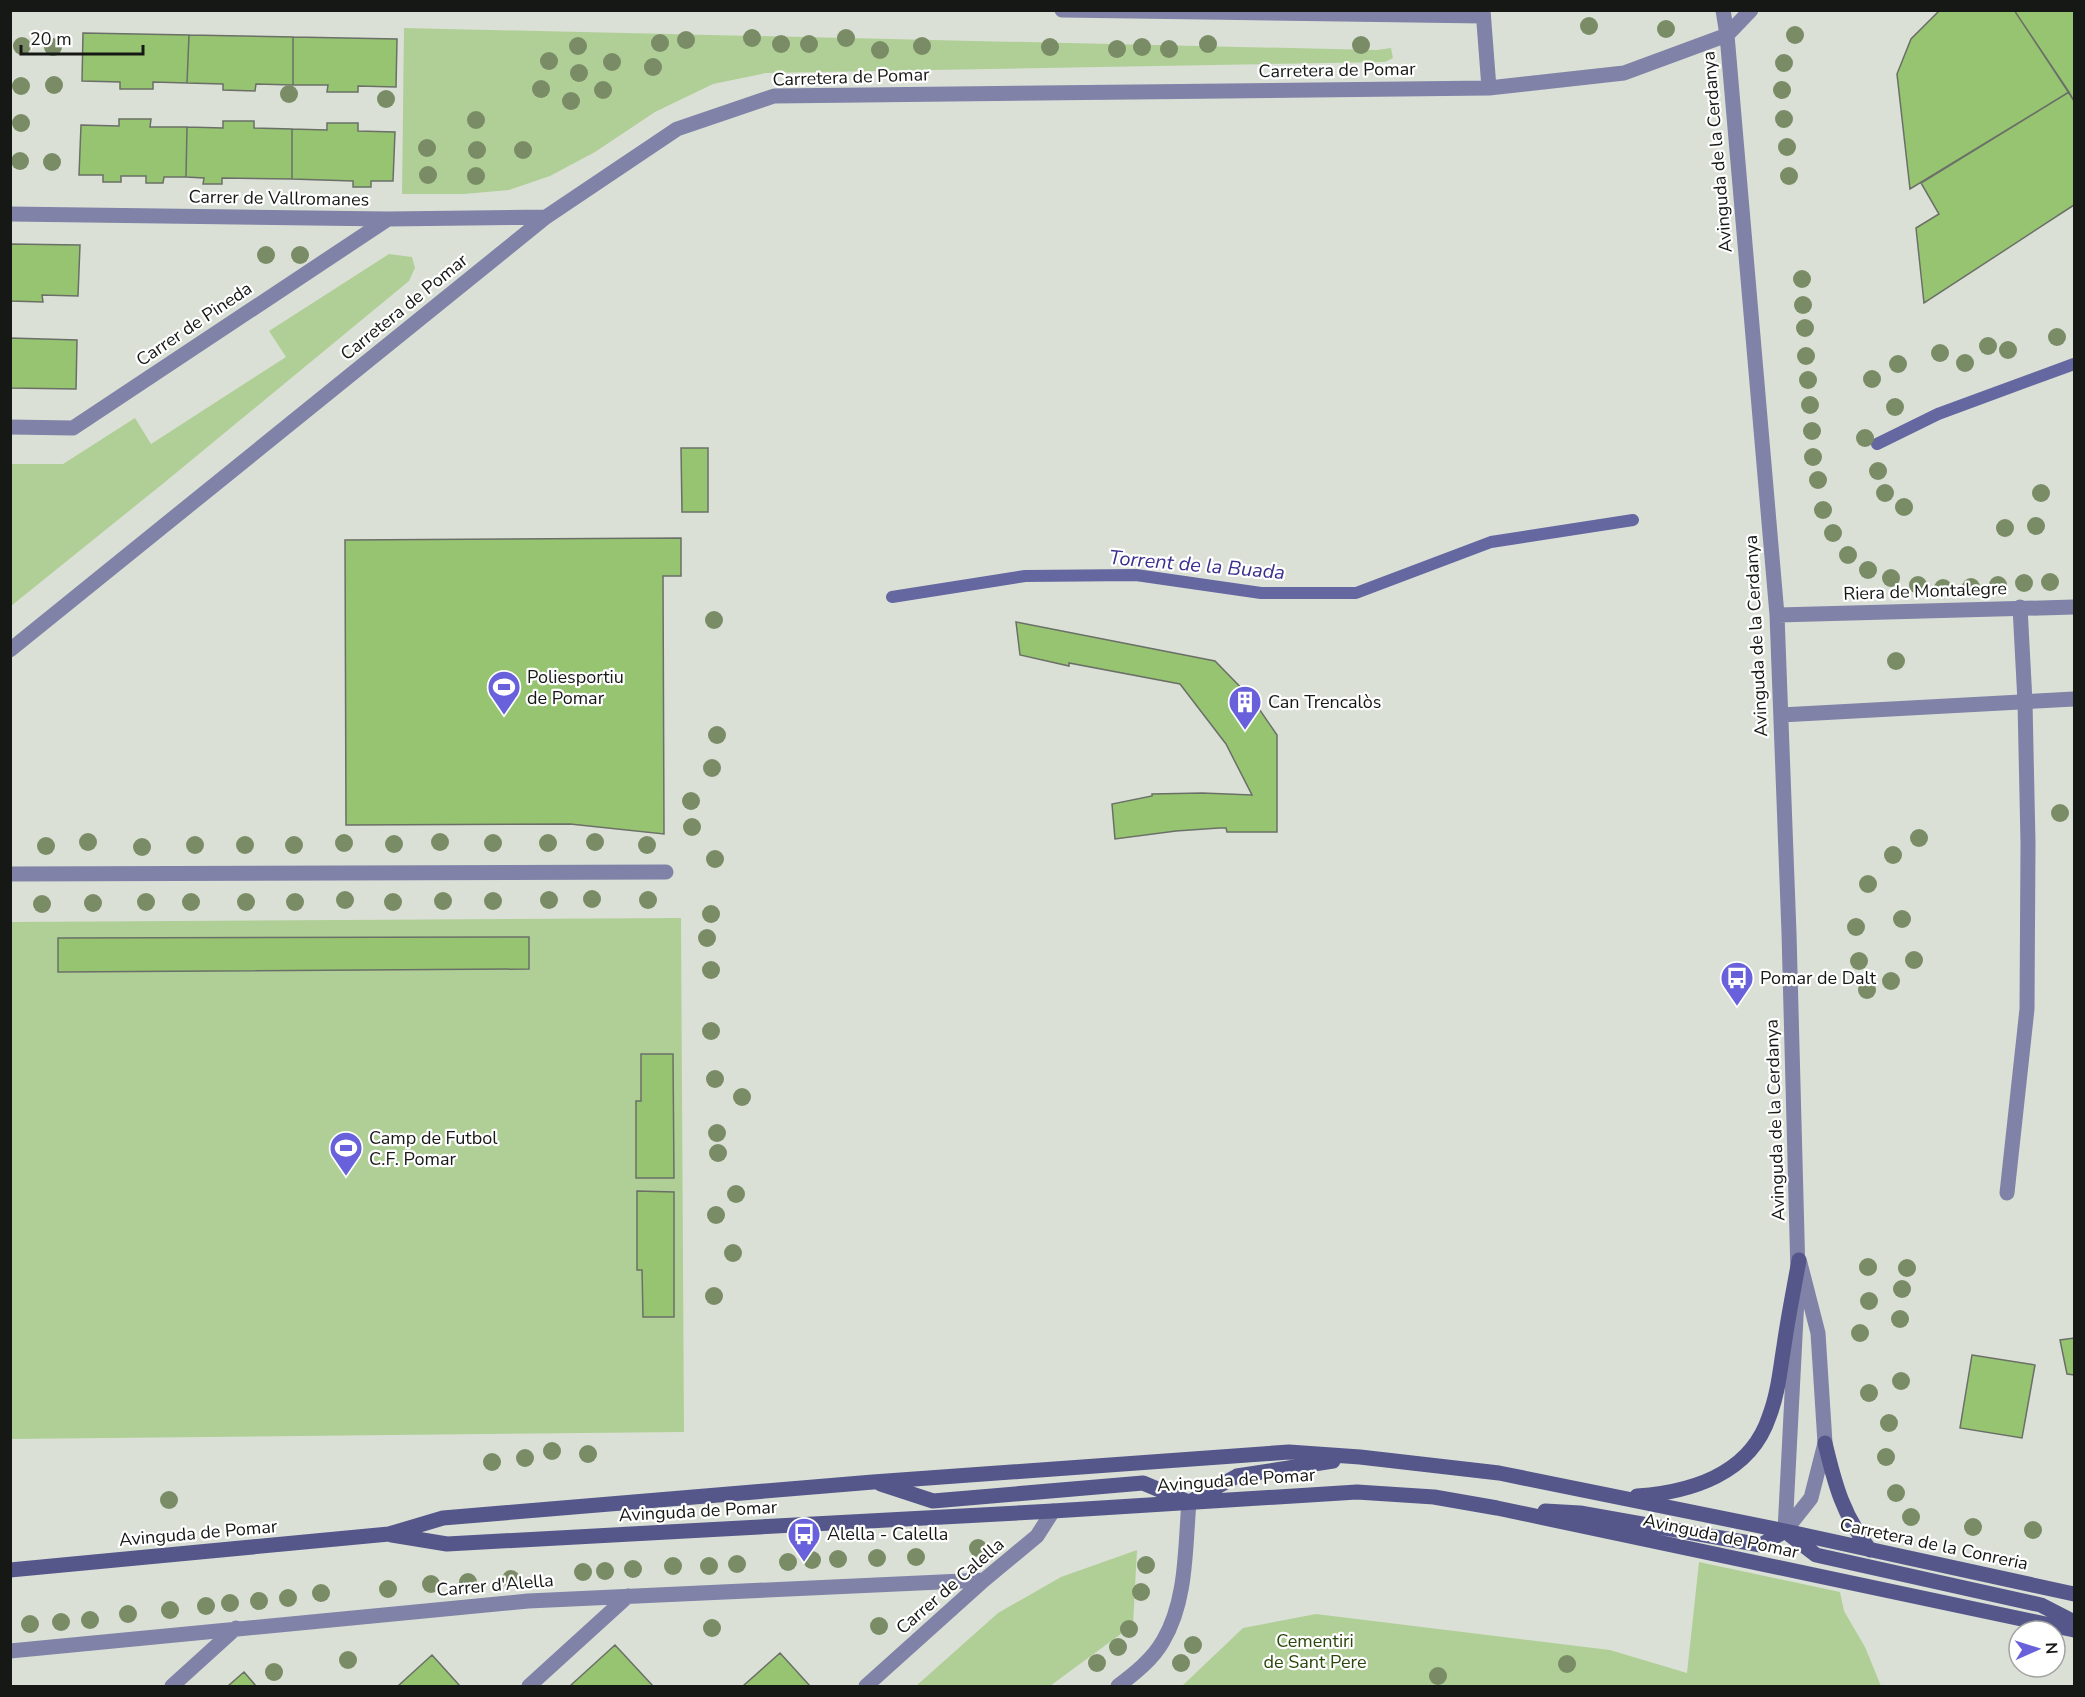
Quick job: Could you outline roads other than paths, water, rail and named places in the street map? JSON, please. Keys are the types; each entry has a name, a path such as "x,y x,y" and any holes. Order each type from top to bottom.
{"street":[{"path":"1062,10 1483,13 1489,87"},
{"name":"Avinguda de la Cerdanya","path":"1723,10 1777,615 1799,1260 1785,1531"},
{"name":"Carretera de Pomar","path":"10,650 546,217 677,129 774,96 1489,87 1624,73 1727,35 1751,10"},
{"name":"Carrer de Vallromanes","path":"10,214 388,219 546,217"},
{"name":"Carrer de Pineda","path":"10,427 73,428 388,219"},
{"path":"2007,1193 2027,1009 2028,843 2020,607"},
{"name":"Riera de Montalegre","path":"1777,615 2074,607"},
{"path":"1781,715 2074,699"},
{"path":"10,874 666,872"},
{"path":"1616,1498 1655,1495 1698,1485 1727,1472 1744,1458 1769,1419 1778,1386 1799,1260"},
{"name":"Avinguda de la Cerdanya","path":"1785,1531 1811,1498 1826,1443 1818,1333 1799,1260"},
{"path":"1826,1443 1834,1483 1844,1509 1854,1530 1870,1550"},
{"name":"Avinguda de Pomar","path":"10,1570 389,1534 443,1518 873,1482 1289,1452 1360,1457 1499,1473 1785,1531"},
{"path":"1189,1502 1237,1476 1360,1457"},
{"path":"873,1482 933,1501 1143,1483 1189,1502"},
{"name":"Avinguda de Pomar","path":"389,1534 447,1544 1357,1492 1434,1497 1497,1508 2074,1630"},
{"path":"1118,1686 1138,1671 1162,1643 1175,1618 1181,1588 1189,1502"},
{"path":"1497,1508 1580,1513 1761,1545 1785,1531 1816,1555 2041,1605 2074,1622"},
{"name":"Carrer de Calella","path":"866,1686 984,1580 1037,1536 1053,1511"},
{"name":"Carretera de la Conreria","path":"1785,1531 2074,1594"},
{"name":"Carrer d'Alella","path":"10,1651 528,1601 984,1580"},
{"path":"529,1686 628,1596"},
{"path":"172,1686 236,1628"}],"waterway":[{"name":"Torrent de la Buada","path":"1877,444 1938,414 2074,364"},
{"name":"Torrent de la Buada","path":"892,597 1025,576 1136,575 1261,593 1356,593 1491,542 1633,520"}],"place":[{"name":"Poliesportiu de Pomar","path":"504,716"},
{"name":"Can Trencalòs","path":"1245,731"},
{"name":"Pomar de Dalt","path":"1737,1007"},
{"name":"Camp de Futbol C.F. Pomar","path":"346,1177"},
{"name":"Alella - Calella","path":"804,1563"}],"park label":[{"name":"Cementiri de Sant Pere","path":"1315,1651"}]}
